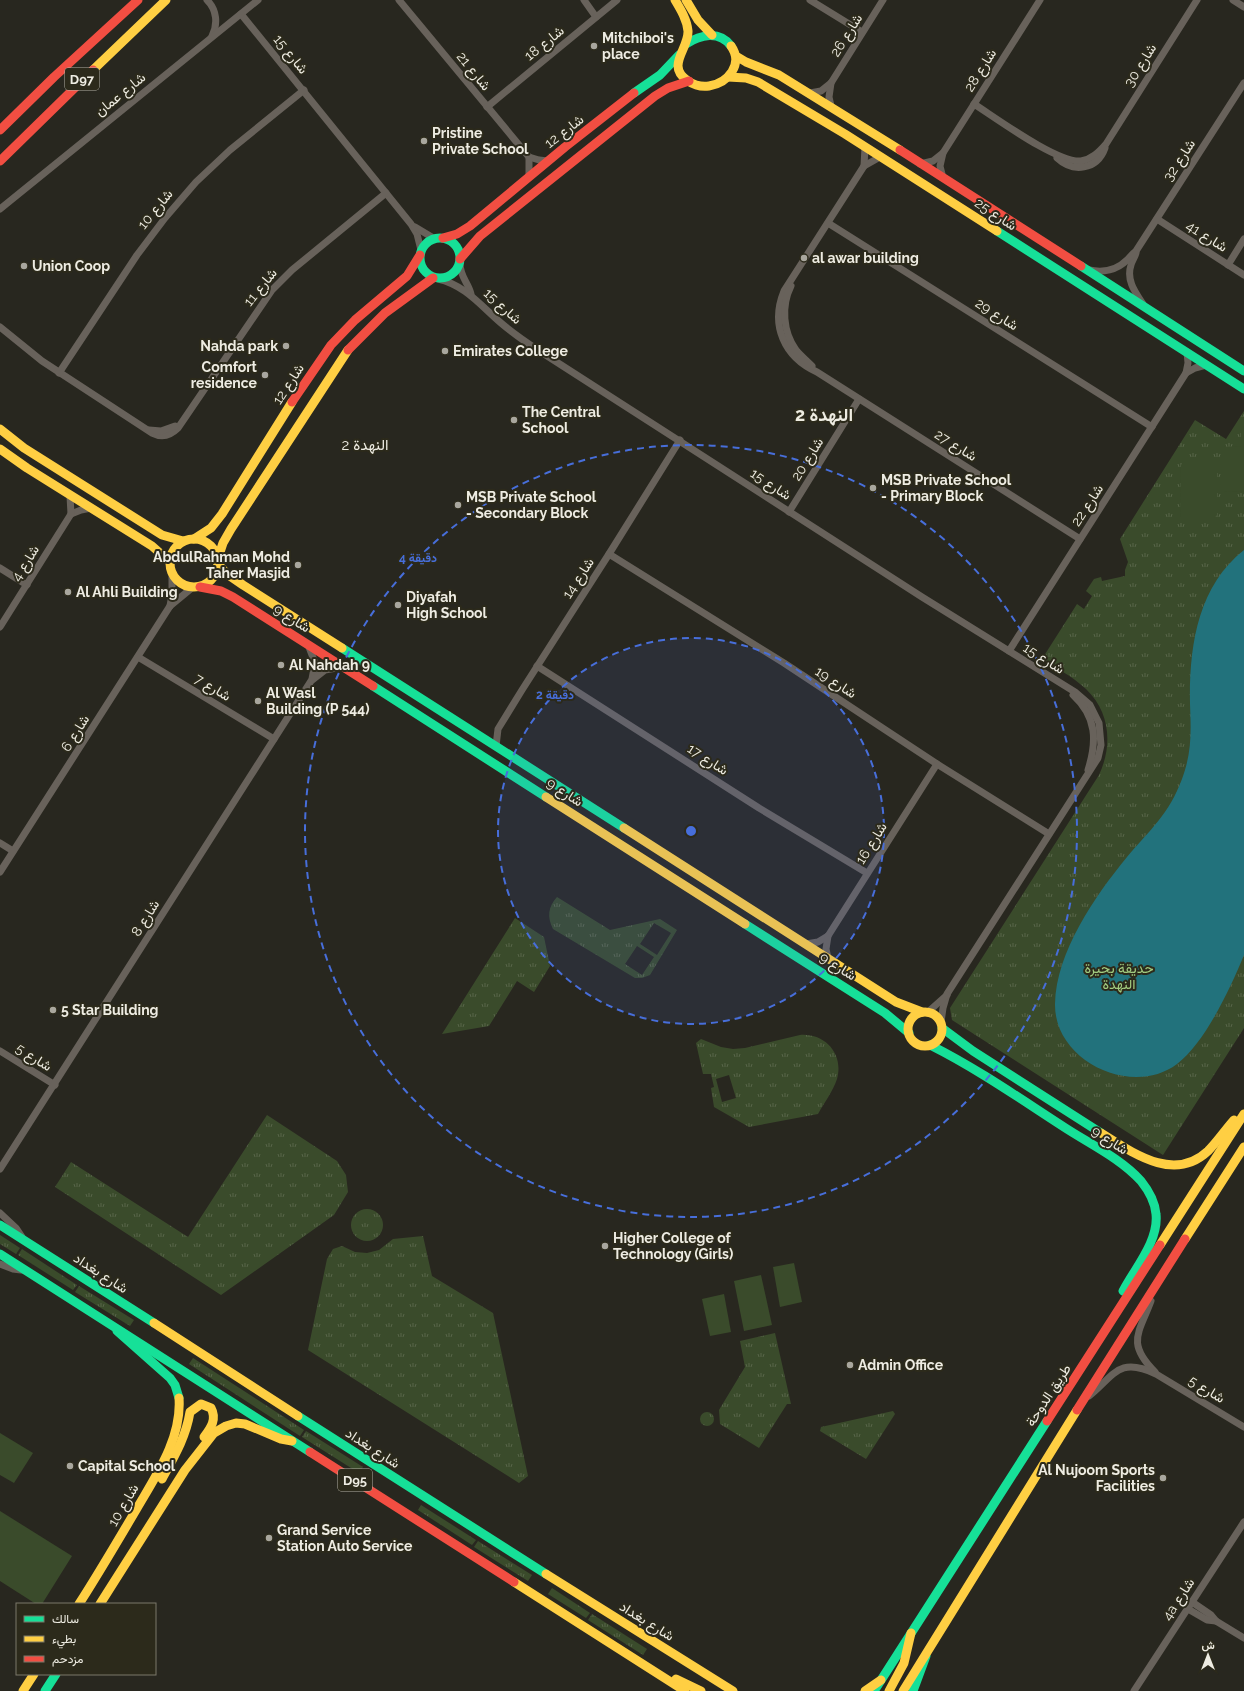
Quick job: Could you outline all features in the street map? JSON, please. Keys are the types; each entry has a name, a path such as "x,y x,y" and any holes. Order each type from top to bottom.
{"street":[{"name":"D97","path":"0,130 54,77 138,0"},
{"name":"D97","path":"0,161 49,111 166,0"},
{"path":"207,0 212,5 216,17 215,29 210,38"},
{"name":"شارع عمان","path":"0,209 258,0"},
{"path":"584,0 596,17"},
{"name":"شارع 18","path":"487,107 617,0"},
{"path":"675,0 687,25 688,34 686,44 679,55 679,70 689,82 699,85 709,86 719,83 728,77 734,67 736,56 728,41 721,37 712,35 698,36 686,44"},
{"path":"686,0 698,20 712,35"},
{"path":"810,0 862,32"},
{"name":"شارع 26","path":"831,106 829,97 831,83 883,0"},
{"name":"شارع 28","path":"920,164 933,161 943,153 1040,0"},
{"name":"شارع 30","path":"974,104 1055,155 1068,160 1082,161 1095,155 1106,144 1197,0"},
{"path":"1233,0 1244,7"},
{"name":"شارع 21","path":"402,1 529,157"},
{"name":"شارع 15","path":"241,14 411,224 417,234 420,253"},
{"name":"شارع 12","path":"439,238 450,237 464,230 623,101 663,73 672,65 679,55"},
{"name":"شارع 25","path":"736,56 746,62 779,75 831,106 1244,370"},
{"name":"شارع 25","path":"728,77 746,78 764,85 865,147 1244,389"},
{"path":"218,561 216,552 207,542 194,539 183,541 176,546 172,553 170,562 172,572 177,580 184,585 197,587 206,584 215,576 223,543 231,528 344,355 358,338 392,308 436,278 450,276 455,272 469,247 480,236 655,96 668,88 689,82"},
{"path":"808,93 821,91 831,83"},
{"name":"شارع 32","path":"1086,269 1099,271 1112,270 1124,263 1136,251 1244,83"},
{"name":"شارع 10","path":"59,373 137,255 165,218 196,182 230,150 304,90"},
{"name":"شارع 27","path":"864,166 865,147"},
{"name":"شارع 28","path":"943,153 940,166 944,179"},
{"path":"529,177 529,157 549,161"},
{"name":"شارع 27","path":"880,157 864,166 797,272 786,302 785,315 787,331 796,350 817,372 1080,539"},
{"name":"شارع 11","path":"0,327 59,373 152,433 163,436 174,432 272,290 292,270 386,192"},
{"name":"شارع 41","path":"1157,219 1244,275"},
{"name":"شارع 29","path":"828,223 1152,427"},
{"name":"شارع 15","path":"411,224 422,232 439,238"},
{"path":"436,278 428,275 421,267 420,253 429,241 439,238 450,240 459,251 460,261"},
{"path":"1228,264 1244,238"},
{"name":"شارع 32","path":"1136,251 1130,268 1130,282 1134,291 1146,307"},
{"name":"شارع 12","path":"194,539 211,528 222,514 277,425 331,345 354,320 407,276 416,263 420,253"},
{"name":"شارع 15","path":"460,261 462,276 470,294"},
{"name":"شارع 15","path":"436,278 450,282 470,294 497,320 526,342 680,440 789,512 1064,686 1083,706 1092,724 1094,747 1086,778 947,994 943,1008 942,1025"},
{"name":"شارع 22","path":"1009,651 1186,373 1188,363 1187,352"},
{"path":"1186,373 1195,368 1206,365"},
{"name":"شارع 20","path":"789,512 860,399"},
{"path":"0,429 24,448 162,534 183,541"},
{"name":"شارع 14","path":"496,746 498,730 680,440"},
{"path":"0,449 70,496 152,546 170,562"},
{"path":"70,496 72,514 91,508"},
{"name":"شارع 4","path":"0,627 72,514"},
{"name":"شارع 19","path":"609,554 784,663 937,764 1049,834"},
{"name":"شارع 9","path":"218,561 227,574 242,585 902,1005 925,1012"},
{"path":"0,568 26,585"},
{"name":"شارع 6","path":"0,872 170,606 172,595 172,572"},
{"name":"شارع 9","path":"197,587 214,589 227,594 344,667 886,1013 908,1033"},
{"name":"شارع 6","path":"170,606 197,587"},
{"name":"شارع 8","path":"308,645 315,663 311,681"},
{"name":"شارع 7","path":"138,657 274,739"},
{"name":"شارع 17","path":"537,666 759,808 868,873"},
{"name":"شارع 8","path":"0,1169 55,1085 311,681 325,670 344,667"},
{"path":"483,738 498,730"},
{"name":"شارع 16","path":"828,936 937,764"},
{"path":"0,843 13,852"},
{"path":"706,899 716,898 724,900 746,912 764,917"},
{"path":"806,944 818,942 828,936"},
{"path":"828,936 826,949 828,958"},
{"name":"شارع 15","path":"925,1012 947,994"},
{"path":"925,1012 938,1018 942,1025 939,1039 930,1046 924,1046 914,1042 908,1033 910,1022 913,1017 925,1012"},
{"name":"شارع 9","path":"942,1025 973,1051 1128,1150 1155,1164 1175,1166 1196,1160 1207,1152 1223,1132 1244,1113"},
{"name":"شارع 9","path":"930,1046 962,1061 1112,1158 1132,1172 1150,1192 1156,1214 1153,1236 1125,1287 1112,1320"},
{"name":"شارع 5","path":"0,1051 55,1085"},
{"name":"طريق الدوحة","path":"874,1691 1244,1113"},
{"path":"903,1691 1244,1147"},
{"path":"0,1213 16,1228 24,1240"},
{"name":"شارع بغداد","path":"0,1225 598,1608 733,1691"},
{"name":"D95","path":"0,1254 685,1691"},
{"path":"0,1264 13,1269 26,1270"},
{"name":"شارع 5","path":"1155,1287 1139,1327 1137,1337 1140,1353 1156,1374"},
{"name":"شارع 10","path":"80,1603 128,1526 158,1472 168,1450 177,1424 180,1402 177,1391 168,1376 127,1342 110,1323"},
{"name":"شارع 5","path":"1084,1400 1111,1374 1135,1367 1156,1374 1244,1427"},
{"path":"128,1526 140,1511 171,1462 184,1437 192,1409 198,1405 205,1405 214,1412 215,1419 194,1452 185,1470"},
{"path":"101,1603 185,1470 214,1433 231,1424 250,1425 277,1438 294,1441"},
{"name":"4a شارع","path":"1134,1691 1244,1522"},
{"path":"1192,1602 1211,1615 1216,1621 1244,1638"},
{"path":"1188,1609 1207,1620 1216,1621"},
{"path":"889,1691 904,1664 909,1649 911,1633"},
{"path":"913,1691 926,1656"},
{"path":"654,1672 678,1679 701,1691"},
{"path":"23,1691 33,1675"},
{"path":"45,1691 55,1675"},
{"path":"865,1691 882,1680"}],"green space":[{"name":"حديقة بحيرة النهدة","path":"1244,411 1244,1028 1163,1155 952,1020 950,1008 1099,775 1103,764 1106,752 1107,729 1100,708 1086,689 1065,673 1042,659 1077,604 1084,609 1092,596 1086,591 1094,579 1101,577 1102,581 1125,576 1125,570 1128,562 1120,539 1195,420 1226,439"},
{"path":"1241,424 1244,424 1244,491 1224,492 1224,447 1241,446"},
{"path":"1183,463 1217,463 1217,515 1214,518 1180,518 1181,465"},
{"path":"557,897 610,930 660,919 677,930 650,975 642,978 635,978 553,929 549,912","holes":["654,923 671,933 657,955 640,944","637,946 654,957 642,975 625,964"]},
{"path":"515,918 544,937 550,966 534,992 517,981 489,1026 442,1034"},
{"path":"800,1035 809,1035 825,1041 835,1054 838,1061 838,1070 837,1079 818,1114 749,1127 714,1107 711,1088 714,1087 711,1074 703,1074 696,1043 701,1039 721,1047 733,1049 745,1048","holes":["729,1075 736,1098 722,1102 716,1079"]},
{"path":"267,1115 337,1161 346,1175 348,1192 334,1215 221,1295 55,1187 71,1162 188,1237"},
{"path":"364,1209 370,1209 380,1216 383,1225 382,1231 376,1238 370,1241 364,1241 354,1234 351,1228 351,1222 358,1212"},
{"path":"0,1235 20,1248 16,1254 0,1244"},
{"path":"423,1236 432,1276 493,1313 528,1476 519,1483 308,1350 327,1259 333,1249 342,1246 355,1252 367,1253 379,1250 393,1239"},
{"path":"22,1249 77,1285 73,1290 18,1255"},
{"path":"794,1263 802,1302 780,1307 773,1267"},
{"path":"761,1275 772,1325 744,1331 734,1281"},
{"path":"79,1286 134,1320 130,1326 75,1292"},
{"path":"724,1294 731,1332 710,1336 702,1299"},
{"path":"775,1333 791,1404 787,1404 759,1448 720,1424 719,1410 745,1367 740,1341"},
{"path":"193,1358 304,1430 300,1436 189,1364"},
{"path":"893,1411 895,1414 866,1459 820,1431 821,1427"},
{"path":"704,1412 710,1412 714,1416 714,1422 710,1426 704,1426 700,1422 700,1416"},
{"path":"306,1431 363,1467 359,1473 302,1437"},
{"path":"0,1433 33,1453 14,1483 0,1475"},
{"path":"421,1505 476,1540 472,1545 418,1510"},
{"path":"0,1511 72,1556 43,1603 34,1603 0,1581"},
{"path":"478,1541 532,1575 528,1581 474,1547"},
{"path":"552,1588 590,1613 586,1618 548,1594"},
{"path":"592,1614 647,1649 643,1655 588,1620"}],"water":[{"path":"1244,550 1244,955 1216,1014 1207,1029 1187,1055 1177,1064 1159,1074 1139,1077 1118,1075 1099,1068 1081,1057 1067,1042 1058,1024 1055,1004 1057,984 1062,965 1070,945 1090,907 1115,872 1165,812 1177,791 1188,760 1191,733 1191,662 1199,620 1206,600 1216,582 1228,565"}],"traffic: fast":[{"path":"686,44 703,36 715,36 726,41 731,46"},
{"path":"634,93 660,75 679,55"},
{"path":"997,231 1244,389"},
{"path":"444,238 451,241 457,247 460,258 459,266 451,275 444,278 436,278 429,275 421,266 420,254 423,247 432,239 444,238"},
{"path":"1081,266 1244,371"},
{"path":"342,648 624,828"},
{"path":"373,686 546,797"},
{"path":"745,924 885,1013 909,1033"},
{"path":"942,1028 973,1051 1101,1133"},
{"path":"930,1045 983,1074 1106,1153 1125,1166 1141,1181 1153,1201 1156,1214 1156,1224 1150,1244 1123,1291"},
{"path":"0,1225 154,1323"},
{"path":"0,1254 310,1452"},
{"path":"117,1331 170,1378 175,1385 179,1398"},
{"path":"298,1416 546,1574"},
{"path":"876,1688 1047,1421"},
{"path":"913,1691 926,1656"},
{"path":"45,1691 55,1675"}],"traffic: slow":[{"path":"93,70 166,0"},
{"path":"675,0 683,15 688,31 678,63 678,69 681,75 688,81 693,84 709,86 728,77 735,66 736,59 735,53 731,46"},
{"path":"686,0 698,20 712,35"},
{"path":"736,56 746,62 779,75 900,150"},
{"path":"728,77 746,78 758,82 845,134 997,231"},
{"path":"218,558 223,543 231,529 348,350"},
{"path":"194,539 211,528 222,514 292,402"},
{"path":"0,429 24,448 162,535 183,541"},
{"path":"0,449 27,468 152,546 170,562"},
{"path":"189,539 199,539 211,546 218,558 218,563 218,568 211,580 199,587 189,587 181,583 174,576 170,568 170,558 174,550 181,543 189,539"},
{"path":"218,564 227,574 243,585 342,648"},
{"path":"546,797 745,924"},
{"path":"624,828 896,1002 922,1012"},
{"path":"922,1012 928,1012 937,1017 941,1023 942,1029 941,1035 937,1041 928,1046 922,1046 913,1041 908,1032 908,1026 913,1017 922,1012"},
{"path":"1160,1245 1244,1114"},
{"path":"1101,1133 1126,1149 1154,1162 1168,1165 1181,1164 1195,1160 1208,1151 1234,1120"},
{"path":"1185,1239 1244,1147"},
{"path":"154,1323 298,1416"},
{"path":"80,1603 166,1457 176,1428 179,1413 179,1398"},
{"path":"162,1479 183,1438 190,1412 201,1404 211,1408 213,1412 211,1427 204,1437"},
{"path":"903,1691 1077,1410"},
{"path":"101,1603 185,1470 214,1433 226,1426 236,1423 245,1424 281,1439 292,1441"},
{"path":"546,1574 733,1691"},
{"path":"514,1582 685,1691"},
{"path":"889,1691 904,1663 911,1633"},
{"path":"23,1691 33,1675"},
{"path":"676,1679 701,1691"},
{"path":"865,1691 881,1680"}],"traffic: jam":[{"path":"0,130 54,77 138,0"},
{"path":"0,161 93,70"},
{"path":"460,259 480,236 655,96 668,88 689,81"},
{"path":"443,238 457,234 470,226 565,147 634,93"},
{"path":"900,150 1081,266"},
{"path":"292,402 331,345 355,320 407,276 420,255"},
{"path":"348,350 385,313 433,278"},
{"path":"200,587 221,591 233,597 373,686"},
{"path":"1077,1410 1185,1239"},
{"path":"1047,1421 1160,1245"},
{"path":"310,1452 514,1582"}],"place":[{"name":"Mitchiboi's place","path":"594,46"},
{"name":"Pristine Private School","path":"424,141"},
{"name":"al awar building","path":"804,258"},
{"name":"Union Coop","path":"24,266"},
{"name":"Nahda park","path":"286,346"},
{"name":"Emirates College","path":"445,351"},
{"name":"Comfort residence","path":"265,375"},
{"name":"The Central School","path":"514,420"},
{"name":"MSB Private School - Primary Block","path":"873,488"},
{"name":"MSB Private School - Secondary Block","path":"458,505"},
{"name":"AbdulRahman Mohd Taher Masjid","path":"298,565"},
{"name":"Al Ahli Building","path":"68,592"},
{"name":"Diyafah High School","path":"398,605"},
{"name":"Al Nahdah 9","path":"281,665"},
{"name":"Al Wasl Building (P 544)","path":"258,701"},
{"name":"5 Star Building","path":"53,1010"},
{"name":"Higher College of Technology (Girls)","path":"605,1246"},
{"name":"Admin Office","path":"850,1365"},
{"name":"Capital School","path":"70,1466"},
{"name":"Al Nujoom Sports Facilities","path":"1163,1478"},
{"name":"Grand Service Station Auto Service","path":"269,1538"}],"district":[{"name":"النهدة 2","path":"824,415"},
{"name":"النهدة 2","path":"365,445"}]}
